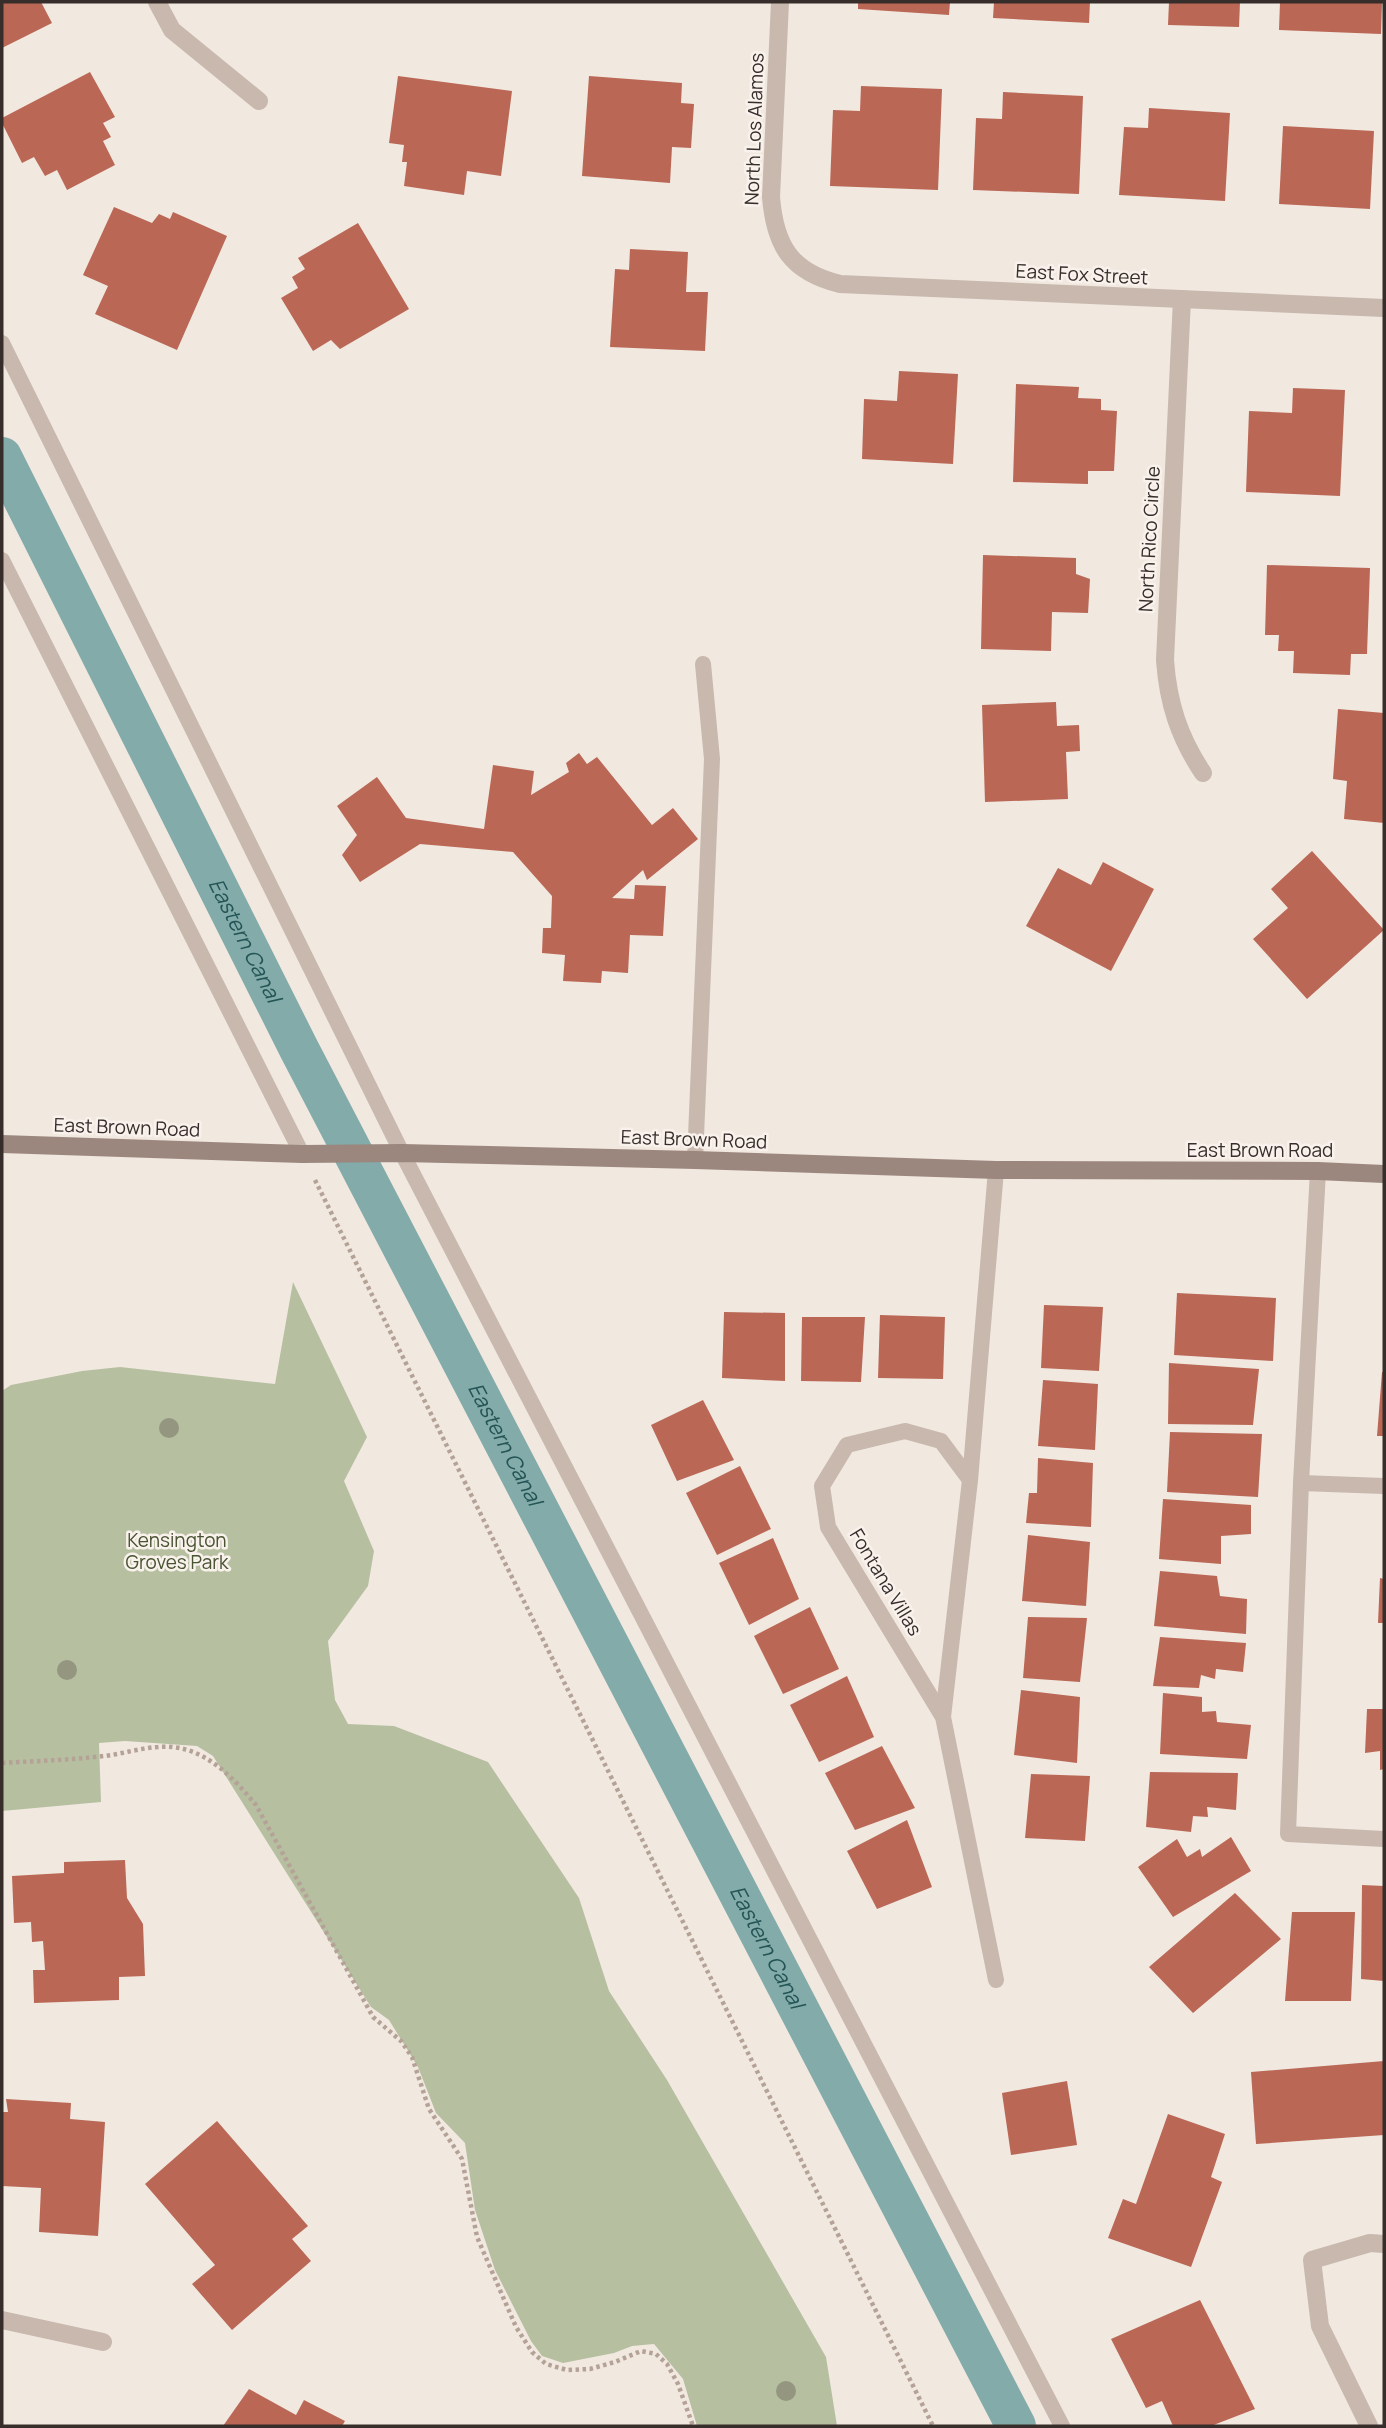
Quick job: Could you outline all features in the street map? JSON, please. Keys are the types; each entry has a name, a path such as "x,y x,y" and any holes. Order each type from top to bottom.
{"main road":[{"name":"East Brown Road","path":"2,1144 302,1154 402,1153 695,1160 996,1171 1318,1171 1384,1174"}],"street":[{"path":"157,2 172,30 259,102"},
{"name":"North Los Alamos","path":"780,2 771,197 775,228 788,255"},
{"name":"East Fox Street","path":"788,255 803,270 839,284 1384,308"},
{"name":"North Rico Circle","path":"1182,299 1165,660 1167,690 1175,720 1186,748 1203,773"},
{"path":"1369,2426 1320,2326 1312,2260 1370,2243 1384,2244"},
{"path":"2,2320 103,2342"}],"lane":[{"path":"2,343 402,1153 1062,2426"},
{"path":"2,560 302,1154"},
{"path":"695,1160 712,759 703,664"},
{"name":"Fontana Villas","path":"996,1171 970,1480 943,1717 996,1980"},
{"path":"1318,1171 1301,1483 1288,1834 1384,1839"},
{"name":"Fontana Villas","path":"943,1717 828,1527 822,1486 847,1445 905,1431 941,1441 970,1480"},
{"path":"1301,1483 1384,1486"}],"path":[{"path":"302,1154 933,2426"},
{"path":"2,1763 105,1756 160,1746 191,1751 218,1765 238,1783 256,1805 373,2017 401,2041 412,2057 429,2109 462,2159 477,2237 516,2327 532,2352 546,2364 567,2370 590,2369 641,2351 656,2354 667,2364 678,2385 693,2426"}],"green space":[{"name":"Kensington Groves Park","path":"293,1282 367,1437 344,1481 374,1551 368,1586 328,1641 335,1700 348,1724 394,1726 488,1762 579,1898 609,1991 667,2080 826,2357 837,2426 697,2426 683,2379 654,2344 632,2346 614,2353 563,2363 542,2356 531,2341 495,2270 475,2210 465,2143 436,2113 418,2067 389,2020 371,2007 213,1756 197,1746 125,1741 99,1743 101,1802 2,1811 2,1391 11,1385 82,1371 120,1367 275,1384"}],"building":[{"path":"2,2 41,2 52,23 2,48"},
{"path":"858,2 950,2 949,15 858,9"},
{"path":"994,2 1090,2 1089,23 993,18"},
{"path":"1169,2 1240,2 1239,27 1168,25"},
{"path":"1280,2 1382,2 1381,34 1279,30"},
{"path":"90,72 115,117 103,123 111,137 103,141 115,165 67,190 57,170 45,176 34,157 22,163 2,118"},
{"path":"398,76 512,91 501,176 467,171 464,195 404,186 407,162 402,162 404,145 389,143"},
{"path":"589,76 682,83 681,103 694,104 691,148 672,147 670,183 582,176"},
{"path":"861,86 942,89 938,190 830,186 833,110 860,111"},
{"path":"1003,92 1083,96 1079,194 973,190 976,118 1002,119"},
{"path":"1149,108 1230,113 1225,201 1119,195 1124,127 1148,128"},
{"path":"1283,126 1374,131 1370,209 1279,204"},
{"path":"114,207 152,223 159,214 170,219 173,212 227,236 177,350 95,314 108,286 83,275"},
{"path":"358,223 409,309 340,349 331,340 313,351 281,298 298,288 292,277 305,269 298,258"},
{"path":"630,249 688,252 686,292 708,292 705,351 610,347 615,269 629,270"},
{"path":"899,371 958,374 953,464 862,459 864,399 897,401"},
{"path":"1016,384 1079,387 1078,398 1101,399 1101,410 1117,411 1114,471 1088,471 1088,484 1013,482"},
{"path":"1293,388 1345,390 1340,496 1246,492 1249,411 1292,413"},
{"path":"983,555 1076,558 1076,574 1090,579 1088,613 1052,612 1051,651 981,649"},
{"path":"1267,565 1370,568 1367,654 1351,654 1350,675 1293,673 1294,651 1278,651 1279,635 1265,635"},
{"path":"1056,702 1057,726 1079,725 1080,751 1066,752 1068,799 985,802 982,705"},
{"path":"1338,709 1384,713 1384,823 1344,819 1347,781 1333,779"},
{"path":"579,753 587,764 597,757 652,825 673,808 698,839 647,880 643,870 612,898 634,899 635,885 666,886 663,936 630,935 628,973 602,971 601,983 563,981 565,955 542,953 543,928 551,928 552,896 513,852 420,844 360,882 342,855 357,835 337,806 377,777 406,818 484,829 493,765 534,771 531,795 569,772 566,763"},
{"path":"1312,851 1384,930 1307,999 1253,939 1288,908 1271,889"},
{"path":"1103,862 1154,889 1111,971 1026,926 1058,868 1091,885"},
{"path":"1177,1293 1276,1298 1273,1361 1174,1355"},
{"path":"1044,1305 1103,1307 1099,1371 1041,1368"},
{"path":"724,1312 785,1313 785,1381 722,1378"},
{"path":"880,1315 945,1317 943,1379 878,1378"},
{"path":"802,1317 865,1317 861,1382 801,1381"},
{"path":"1169,1363 1259,1369 1253,1425 1168,1424"},
{"path":"1382,1372 1384,1436 1377,1436"},
{"path":"1043,1380 1098,1384 1095,1450 1038,1446"},
{"path":"703,1400 734,1460 677,1481 651,1425"},
{"path":"1170,1432 1262,1434 1258,1497 1167,1492"},
{"path":"1038,1458 1093,1463 1091,1527 1026,1523 1029,1493 1037,1493"},
{"path":"740,1466 771,1529 717,1555 686,1493"},
{"path":"1163,1499 1251,1505 1251,1534 1221,1536 1221,1564 1159,1559"},
{"path":"1028,1535 1090,1542 1086,1606 1022,1601"},
{"path":"773,1538 799,1599 749,1625 719,1563"},
{"path":"1160,1571 1217,1576 1220,1596 1247,1599 1246,1634 1154,1626"},
{"path":"1380,1578 1384,1579 1384,1623 1378,1623"},
{"path":"810,1607 839,1669 783,1694 754,1636"},
{"path":"1028,1617 1087,1618 1080,1682 1023,1678"},
{"path":"1160,1637 1246,1643 1243,1672 1216,1669 1215,1679 1201,1675 1199,1688 1153,1686"},
{"path":"847,1676 874,1737 819,1762 790,1705"},
{"path":"1021,1690 1080,1697 1077,1763 1014,1755"},
{"path":"1163,1693 1202,1697 1202,1712 1216,1711 1217,1722 1251,1725 1247,1759 1160,1754"},
{"path":"1367,1709 1384,1709 1384,1769 1380,1770 1380,1751 1365,1753"},
{"path":"882,1746 915,1808 855,1830 825,1773"},
{"path":"1150,1772 1238,1773 1236,1810 1207,1807 1208,1817 1193,1816 1191,1832 1146,1827"},
{"path":"1031,1774 1090,1776 1085,1841 1025,1838"},
{"path":"907,1820 932,1887 877,1909 847,1851"},
{"path":"1231,1837 1251,1871 1173,1917 1138,1867 1177,1839 1187,1857 1200,1849 1202,1857"},
{"path":"125,1860 127,1898 143,1924 145,1976 119,1977 119,2000 34,2003 33,1970 45,1970 43,1941 32,1942 31,1922 14,1923 12,1876 64,1873 64,1862"},
{"path":"1362,1885 1384,1886 1384,1981 1361,1979"},
{"path":"1235,1893 1281,1939 1193,2013 1149,1967"},
{"path":"1292,1912 1355,1912 1351,2001 1285,2001"},
{"path":"1384,2061 1384,2135 1256,2144 1251,2072"},
{"path":"1067,2081 1077,2145 1011,2155 1002,2093"},
{"path":"6,2099 71,2103 70,2119 105,2122 98,2236 39,2232 41,2188 2,2186 2,2112 8,2112"},
{"path":"1168,2114 1225,2134 1211,2177 1222,2182 1191,2267 1108,2238 1123,2199 1136,2204"},
{"path":"217,2121 308,2226 292,2239 311,2261 232,2330 192,2284 215,2265 145,2184"},
{"path":"1200,2300 1255,2409 1211,2426 1173,2426 1162,2401 1146,2408 1111,2339"},
{"path":"249,2389 296,2415 304,2400 345,2421 342,2426 223,2426"}],"waterway":[{"name":"Eastern Canal","path":"2,457 299,1049 1016,2426"}]}
